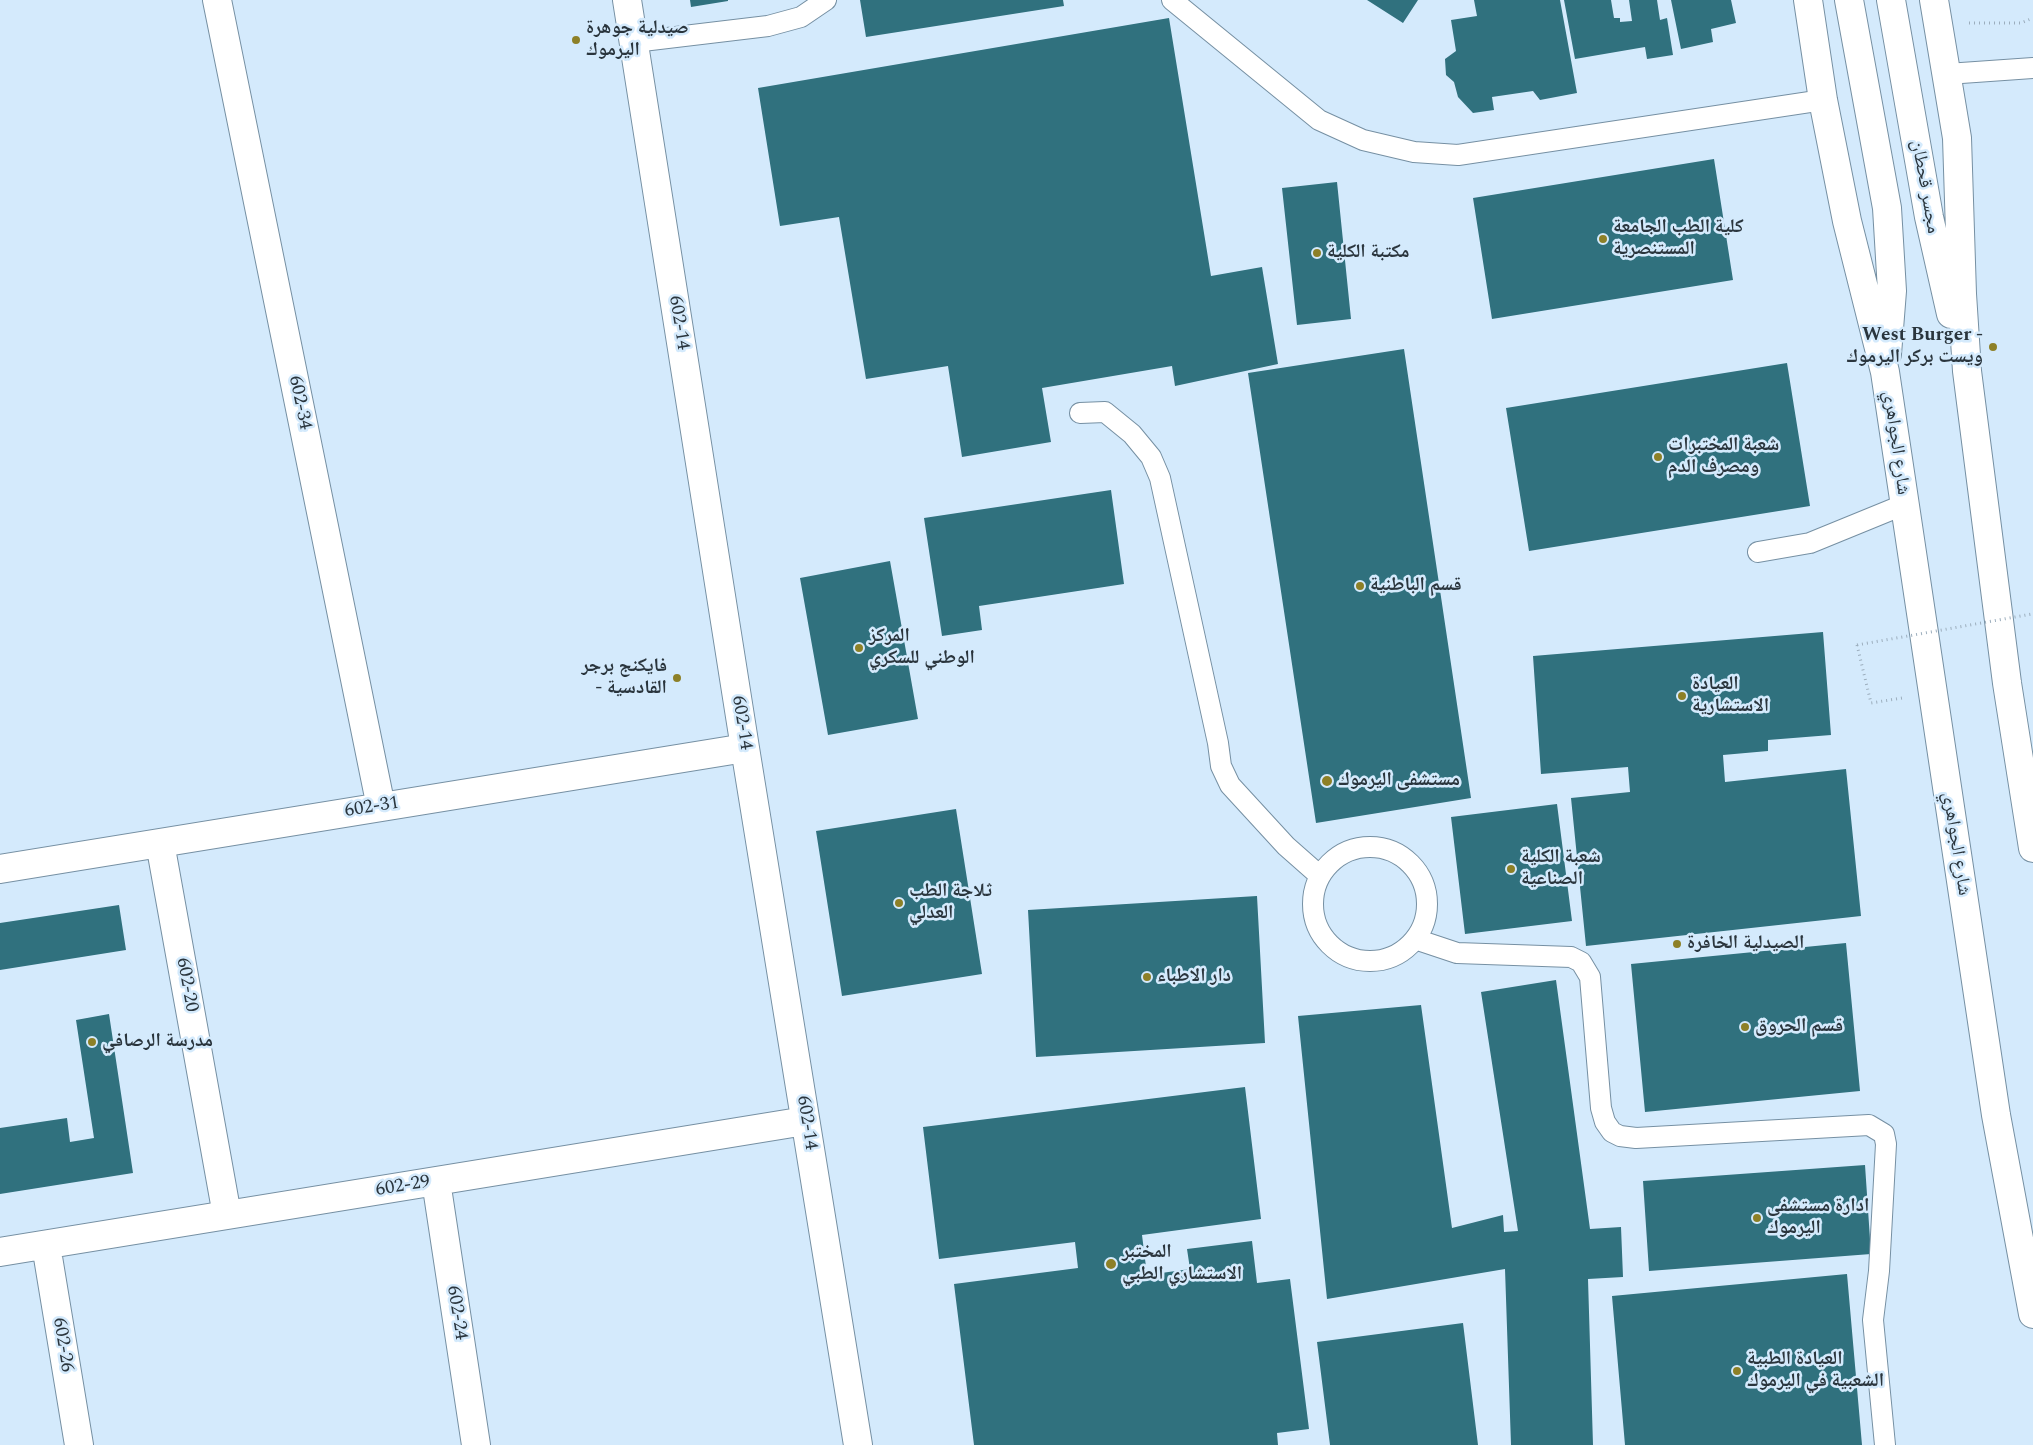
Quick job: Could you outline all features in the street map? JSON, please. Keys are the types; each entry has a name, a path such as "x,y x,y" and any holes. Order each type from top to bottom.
{"street":[{"name":"602-34","path":"217,0 381,807"},
{"name":"602-14","path":"627,0 744,748 858,1445"},
{"path":"1808,0 1823,100 1854,250 1885,372"},
{"path":"1849,0 1887,208 1891,249 1890,331 1885,372"},
{"name":"مجسر قحطان","path":"1891,0 1940,269 1967,371"},
{"path":"1934,0 1947,74 1959,168 1962,294 1967,371 2006,683 2031,818 2033,848"},
{"name":"شارع الجواهري","path":"1885,372 1903,505 1996,1115 2033,1314"},
{"name":"602-31","path":"0,869 744,748"},
{"name":"602-20","path":"160,843 227,1215"},
{"name":"602-29","path":"0,1252 805,1121"},
{"name":"602-24","path":"436,1181 476,1445"},
{"name":"602-26","path":"46,1245 78,1445"}],"lane":[{"path":"634,42 768,26 801,17 826,0"},
{"path":"1172,0 1319,120 1363,140 1414,152 1458,155 1823,100"},
{"path":"1947,74 2033,68"},
{"path":"1080,413 1105,412 1132,434 1151,457 1160,478 1216,733 1221,766 1230,785 1286,846 1320,876"},
{"path":"1758,552 1810,543 1903,505"},
{"path":"1363,847 1381,848 1398,854 1414,866 1424,883 1428,902 1425,922 1415,940 1398,954 1382,961 1362,962 1343,956 1327,943 1317,928 1313,902 1320,876 1331,862 1346,852 1363,847"},
{"path":"1415,940 1457,953 1571,957 1581,962 1590,977 1603,1115 1605,1122 1612,1132 1620,1136 1636,1138 1868,1125 1884,1134 1886,1144 1879,1271 1873,1320 1885,1445"}],"path":[{"path":"1939,27 1973,23 2021,23 2033,18"},
{"path":"1871,703 1857,645 2032,614"}],"building":[{"path":"690,0 728,0 728,1 691,7"},
{"path":"860,0 1063,0 1064,6 866,37"},
{"path":"1367,0 1418,0 1403,23"},
{"path":"1474,0 1560,0 1577,93 1540,100 1533,91 1492,97 1494,110 1473,113 1458,97 1454,82 1446,75 1445,59 1456,51 1451,20 1477,16"},
{"path":"1564,0 1611,0 1614,18 1620,18 1620,22 1632,21 1629,0 1657,0 1660,20 1667,18 1673,55 1647,59 1645,47 1575,59"},
{"path":"1671,0 1731,0 1736,23 1711,29 1713,42 1681,49"},
{"path":"1169,18 1211,276 1262,267 1278,364 1175,386 1172,366 1042,388 1051,442 962,457 948,366 866,379 839,217 780,226 758,88"},
{"name":"كلية الطب الجامعة المستنصرية","path":"1714,159 1733,280 1492,319 1473,198"},
{"name":"مكتبة الكلية","path":"1337,182 1351,319 1297,325 1282,188"},
{"name":"قسم الباطنية","path":"1404,349 1471,798 1316,823 1248,373"},
{"name":"شعبة المختبرات ومصرف الدم","path":"1787,363 1810,506 1529,551 1506,408"},
{"path":"1111,490 1124,584 979,606 982,630 942,636 924,518"},
{"name":"المركز الوطني للسكري","path":"890,561 918,719 828,735 800,578"},
{"path":"1823,632 1831,735 1768,740 1768,751 1723,755 1725,782 1846,769 1861,916 1586,946 1571,798 1630,792 1628,767 1541,774 1533,656"},
{"name":"شعبة الكلية الصناعية","path":"1557,804 1572,921 1465,934 1451,817"},
{"name":"ثلاجة الطب العدلي","path":"956,809 982,974 842,996 816,831"},
{"name":"دار الاطباء","path":"1257,896 1265,1043 1036,1057 1028,910"},
{"path":"119,905 126,950 0,970 0,923"},
{"name":"قسم الحروق","path":"1846,943 1860,1091 1645,1112 1631,964"},
{"path":"1556,980 1590,1229 1621,1227 1623,1277 1588,1279 1593,1445 1511,1445 1505,1269 1327,1299 1298,1016 1421,1005 1452,1228 1503,1215 1504,1232 1518,1231 1481,992"},
{"path":"109,1014 133,1173 0,1194 0,1128 67,1118 70,1142 94,1138 76,1020"},
{"name":"المختبر الاستشاري الطبي","path":"1245,1087 1261,1219 1142,1235 1147,1275 1190,1269 1187,1249 1252,1241 1257,1283 1290,1279 1309,1429 1277,1433 1278,1445 974,1445 954,1284 1078,1268 1075,1242 939,1259 923,1127"},
{"name":"ادارة مستشفى اليرموك","path":"1865,1165 1871,1254 1649,1271 1643,1181"},
{"name":"العيادة الطبية الشعبية في اليرموك","path":"1847,1274 1862,1445 1625,1445 1612,1296"},
{"path":"1463,1323 1478,1445 1330,1445 1317,1342"}],"place":[{"name":"صيدلية جوهرة اليرموك","path":"576,40"},
{"name":"كلية الطب الجامعة المستنصرية","path":"1603,239"},
{"name":"مكتبة الكلية","path":"1317,253"},
{"name":"West Burger - ويست بركر اليرموك","path":"1993,347"},
{"name":"شعبة المختبرات ومصرف الدم","path":"1658,457"},
{"name":"قسم الباطنية","path":"1360,586"},
{"name":"المركز الوطني للسكري","path":"859,648"},
{"name":"فايكنج برجر - القادسية","path":"677,678"},
{"name":"العيادة الاستشارية","path":"1682,696"},
{"name":"مستشفى اليرموك","path":"1327,781"},
{"name":"شعبة الكلية الصناعية","path":"1511,869"},
{"name":"ثلاجة الطب العدلي","path":"899,903"},
{"name":"الصيدلية الخافرة","path":"1677,944"},
{"name":"دار الاطباء","path":"1147,977"},
{"name":"قسم الحروق","path":"1745,1027"},
{"name":"مدرسة الرصافي","path":"92,1042"},
{"name":"ادارة مستشفى اليرموك","path":"1757,1218"},
{"name":"المختبر الاستشاري الطبي","path":"1111,1264"},
{"name":"العيادة الطبية الشعبية في اليرموك","path":"1737,1371"}]}
